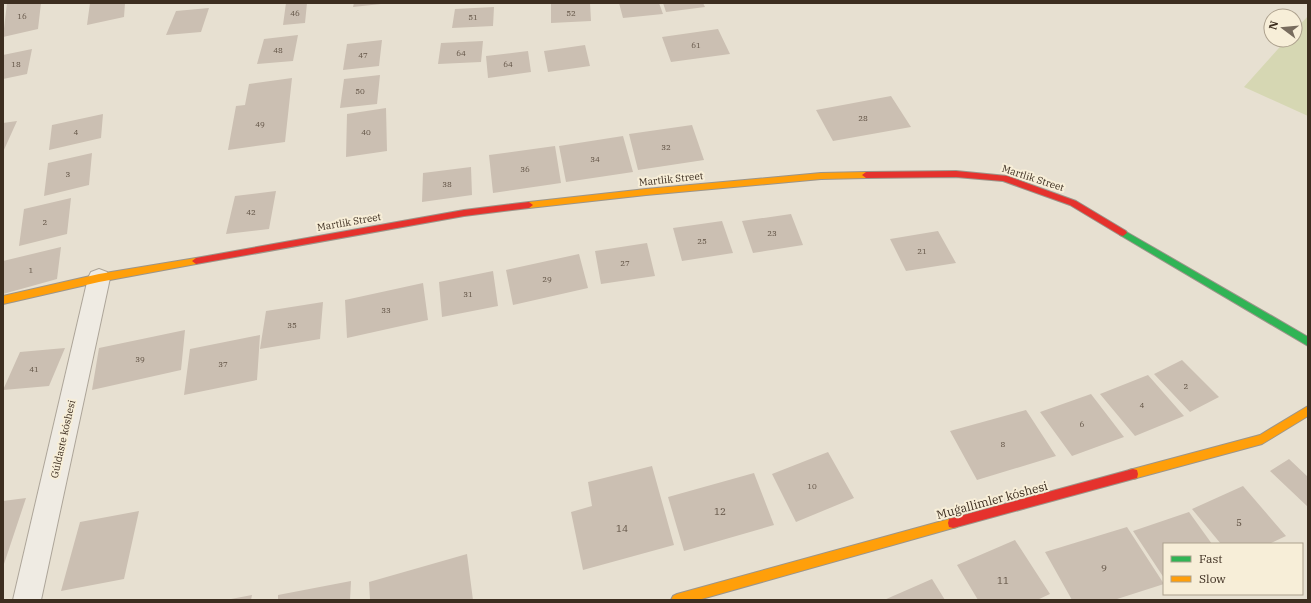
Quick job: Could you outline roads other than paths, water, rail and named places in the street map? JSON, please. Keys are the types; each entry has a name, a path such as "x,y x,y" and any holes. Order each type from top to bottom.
{"street":[{"name":"Martlik Street","path":"3,300 99,278 464,213 646,192 821,176 956,174 1004,178 1073,203 1308,342"},
{"name":"Gúldaste kóshesi","path":"26,600 99,278"},
{"name":"Muǵallimler kóshesi","path":"677,600 969,518 1262,439 1308,411"}]}
